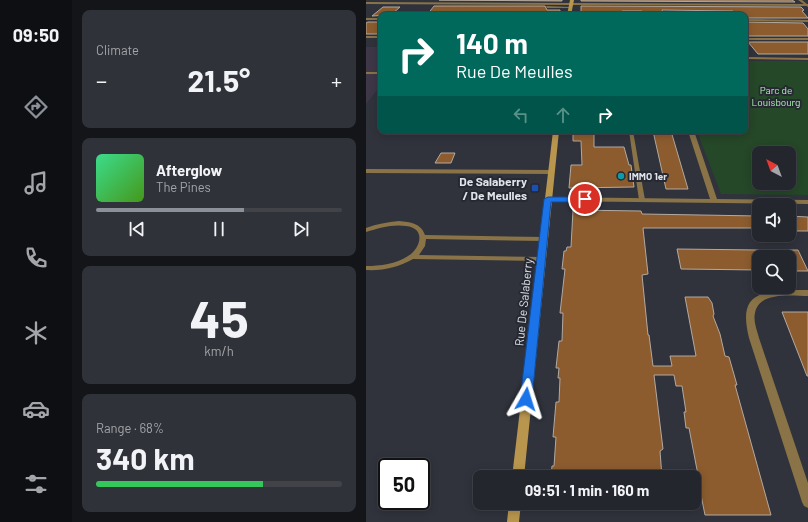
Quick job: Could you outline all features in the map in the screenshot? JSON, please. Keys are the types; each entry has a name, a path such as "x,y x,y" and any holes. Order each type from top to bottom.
{"main road":[{"name":"Rue De Salaberry","path":"519,470 556,134"},
{"path":"513,522 514,510"}],"street":[{"path":"800,0 808,5"},
{"path":"366,3 808,5"},
{"path":"366,19 378,19"},
{"path":"748,20 808,21"},
{"path":"366,36 378,37"},
{"path":"748,39 808,39"},
{"path":"748,58 808,59"},
{"path":"692,134 714,200"},
{"path":"548,199 808,202"},
{"path":"808,293 780,293 764,297 755,303 752,308 750,318 754,338 808,502"}],"lane":[{"path":"547,7 571,4"},
{"path":"366,73 378,74"},
{"path":"632,134 642,200"},
{"path":"366,171 551,172"},
{"path":"366,230 379,225 403,223 420,230 423,237 422,243 411,257 400,263 387,268 366,268"},
{"path":"423,237 544,238"},
{"path":"411,257 542,260"}],"shaded area":[{"path":"366,47 378,47 378,89 366,104"}],"green space":[{"name":"Parc de Louisbourg","path":"748,61 808,61 808,195 721,194 698,134 748,134"}],"building":[{"path":"439,0 562,0 562,1"},
{"path":"792,0 795,2 581,1"},
{"path":"434,6 545,6 547,10 560,10 560,12 429,12"},
{"path":"581,6 801,7 804,10 802,11 808,18 748,18 748,12 733,11 662,10 663,12 581,12"},
{"path":"383,7 400,7 394,12 378,12 378,16 372,16"},
{"path":"378,22 378,34 366,34 366,23"},
{"path":"748,22 803,23 808,29 808,36 748,36"},
{"path":"748,42 808,42 808,54 758,54"},
{"path":"573,134 594,134 594,147 624,147 629,165 631,165 634,187 569,188 571,165 582,165 581,141 573,141"},
{"path":"654,134 672,134 688,189 666,189"},
{"path":"441,153 455,153 451,163 435,163"},
{"path":"573,210 641,211 642,214 752,216 752,228 643,228 648,274 642,275 648,335 653,366 672,366 670,356 696,356 685,297 708,297 712,303 713,316 720,334 725,356 729,357 737,385 735,385 771,515 705,515 701,495 701,470 697,470 689,428 686,428 684,412 686,412 682,386 676,386 674,375 654,375 663,449 660,451 661,470 552,470 552,466 554,466 556,437 553,437 556,402 559,402 560,378 558,378 559,368 556,368 559,341 562,341 563,313 560,313 565,269 562,269 564,251 566,251 567,247 571,247"},
{"path":"796,216 808,217 808,231 796,231"},
{"path":"677,249 759,250 752,250 752,270 681,269"},
{"path":"796,250 798,250 808,271 796,271"},
{"path":"782,312 808,312 808,376 807,376"}],"place":[{"name":"IMMO 1er","path":"621,176"},
{"name":"De Salaberry / De Meulles","path":"535,188"}],"route":[{"path":"526,399 548,199 585,199"}]}
